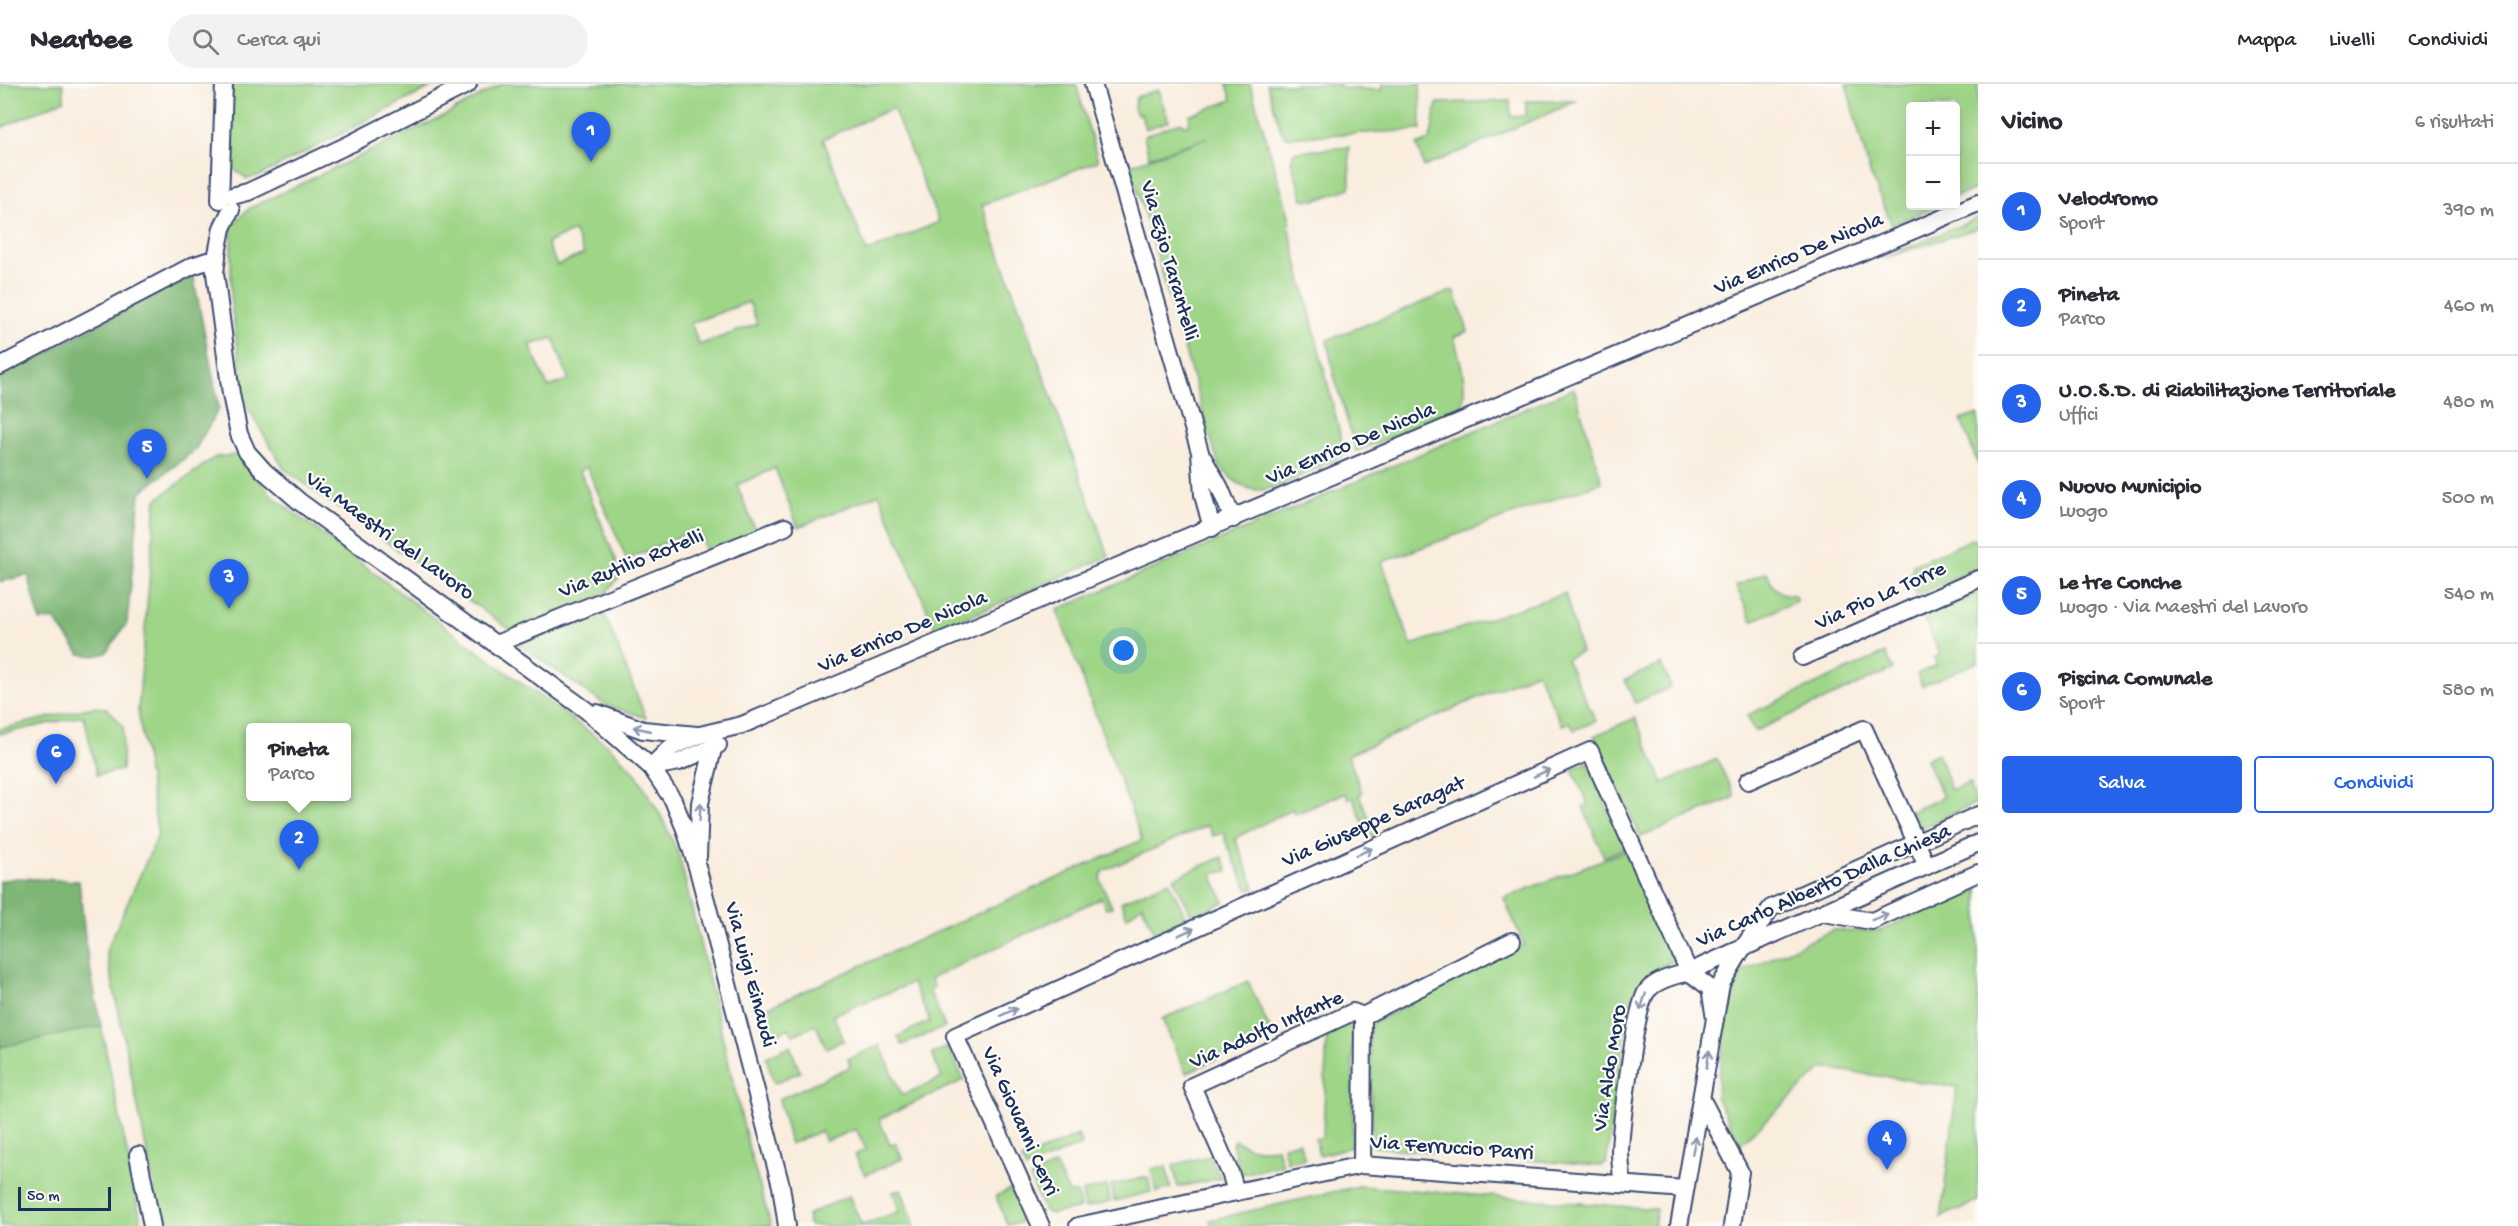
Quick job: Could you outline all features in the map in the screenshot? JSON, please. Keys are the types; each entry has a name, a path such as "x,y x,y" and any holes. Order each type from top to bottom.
{"street":[{"path":"224,84 221,174 231,201 468,84"},
{"name":"Via Ezio Tarantelli","path":"1093,84 1200,452"},
{"name":"Via Maestri del Lavoro","path":"231,201 217,226 209,259 234,416 247,452 264,471 300,502 586,710 651,767"},
{"name":"Via Enrico De Nicola","path":"742,725 1978,204"},
{"path":"0,366 209,259"},
{"path":"1200,452 1220,488 1233,519"},
{"path":"1200,452 1203,495 1212,528"},
{"name":"Via Rutilio Rotelli","path":"496,644 785,527"},
{"name":"Via Pio La Torre","path":"1802,657 1978,579"},
{"path":"586,710 643,730 700,735"},
{"path":"651,767 670,748 700,735 742,725"},
{"path":"651,767 678,762 713,748 742,725"},
{"path":"1748,781 1864,729 1927,866"},
{"path":"698,870 700,803 713,748"},
{"name":"Via Giuseppe Saragat","path":"955,1036 1590,751 1689,972"},
{"name":"Via Luigi Einaudi","path":"651,767 673,801 698,870 784,1201 788,1226"},
{"path":"1679,1226 1721,984 1771,908 1978,816"},
{"name":"Via Carlo Alberto Dalla Chiesa","path":"1689,972 1978,843"},
{"path":"1822,913 1872,921 1978,873"},
{"name":"Via Adolfo Infante","path":"1236,1192 1231,1175 1192,1086 1353,1012 1363,1016 1512,941"},
{"path":"1689,972 1710,988 1715,1019"},
{"name":"Via Aldo Moro","path":"1622,1184 1620,1152 1624,1115 1640,1011 1646,992 1656,983 1689,972"},
{"name":"Via Adolfo Infante","path":"1362,1165 1363,1016"},
{"name":"Via Giovanni Cerri","path":"955,1036 1041,1226"},
{"path":"1702,1100 1740,1172 1732,1226"},
{"path":"138,1155 152,1226"},
{"name":"Via Ferruccio Parri","path":"1078,1226 1362,1165 1685,1189"},
{"name":"Via Luigi Einaudi","path":"784,1201 794,1226"}],"green space":[{"path":"0,84 63,84 64,100 0,128"},
{"path":"229,84 437,84 261,175 247,179 234,169 226,153"},
{"path":"502,84 1076,84 1098,161 982,205 1109,556 936,631 879,494 798,527 775,468 737,485 756,532 706,551 697,528 627,560 587,467 580,471 616,560 618,579 604,595 512,631 284,469 246,405 231,303 231,225 250,208 440,118","holes":["893,108 939,222 867,252 823,139","574,231 584,254 557,265 547,243","749,302 757,324 699,345 691,323","553,338 569,380 548,387 530,345"]},
{"path":"1227,84 1250,84 1291,223 1288,225 1345,454 1278,486 1259,490 1247,488 1236,481 1218,463 1130,165 1207,138 1149,157 1144,136 1181,122 1189,125 1190,115 1232,100"},
{"path":"1267,84 1340,84 1341,88 1381,90 1382,84 1420,84 1421,130 1286,137 1281,131"},
{"path":"1846,84 1978,84 1978,188 1960,195 1960,102 1906,102 1906,210 1928,210 1892,225 1870,173"},
{"path":"1158,90 1169,121 1145,129 1141,114 1137,115 1134,107 1136,97"},
{"path":"1510,101 1511,117 1526,116 1526,101 1577,101 1424,167 1417,145 1429,140 1438,103"},
{"path":"1349,147 1350,188 1316,200 1303,199 1291,161 1294,152"},
{"path":"1978,218 1978,228 1881,259"},
{"path":"193,274 219,408 195,450 140,493 127,623 106,653 95,656 80,654 54,619 40,621 28,575 0,582 0,377"},
{"path":"1454,290 1468,331 1454,337 1464,382 1461,410 1356,451 1334,375 1327,340"},
{"path":"1574,388 1602,482 1382,562 1411,645 1565,593 1581,652 1566,659 1596,721 1574,730 1570,722 1562,725 1537,672 1348,755 1362,793 1359,795 1376,834 1369,837 1353,798 1348,799 1345,793 1295,814 1292,809 1235,838 1255,888 1248,890 1225,840 1225,832 1213,836 1208,825 1103,871 1100,880 1112,907 1106,908 1101,898 930,979 934,987 929,990 945,1027 902,1045 898,1036 930,1021 912,983 833,1015 844,1040 826,1048 816,1025 793,1035 789,1028 766,1040 760,1011 1142,840 1057,610"},
{"path":"1978,414 1978,465 1961,420"},
{"path":"238,455 272,496 480,653 609,746 637,775 660,814 679,855 749,1149 771,1226 162,1226 106,951 158,835 138,711 156,500 215,457"},
{"path":"1972,539 1978,541 1978,568 1917,595 1910,579 1913,565"},
{"path":"1767,572 1779,592 1794,595 1797,601 1752,621 1736,586"},
{"path":"1978,589 1978,662 1922,686 1917,674 1937,665 1934,658 1940,654 1922,615"},
{"path":"602,608 646,718 604,704 517,643"},
{"path":"1885,653 1893,669 1755,731 1747,715"},
{"path":"1661,664 1671,687 1635,703 1625,680"},
{"path":"93,707 107,708 123,726 122,770 97,775 84,716 0,734 0,729"},
{"path":"1635,718 1663,783 1717,759 1735,797 1641,837 1594,736"},
{"path":"1938,753 1951,790 1970,783 1976,803 1920,829 1911,811 1943,797 1926,759"},
{"path":"1588,762 1625,848 1604,857 1583,807 1588,804 1572,769"},
{"path":"1625,851 1674,960 1656,970 1644,981 1635,994 1628,1013 1606,1164 1599,1166 1374,1147 1372,1143 1370,1029 1374,1022 1524,945 1504,898"},
{"path":"1222,857 1228,871 1212,874 1224,902 1192,916 1174,878"},
{"path":"17,878 79,881 86,947 101,1026 0,1047 0,881"},
{"path":"1169,881 1186,918 1155,933 1142,905 1127,917 1121,902"},
{"path":"1978,885 1978,1201 1941,1217 1957,1087 1823,1068 1740,1144 1716,1097 1732,987 1738,973 1833,930 1880,931"},
{"path":"1248,981 1272,1034 1186,1073 1162,1019"},
{"path":"1344,1024 1353,1029 1353,1142 1351,1147 1319,1155 1315,1139 1323,1137 1327,1033"},
{"path":"101,1026 142,1226 0,1226 0,1047"},
{"path":"880,1045 902,1095 942,1078 932,1054 948,1047 964,1080 879,1119 890,1145 896,1143 902,1159 865,1175 855,1155 866,1149 856,1129 826,1141 821,1131 790,1144 779,1099 850,1067 848,1059"},
{"path":"790,1046 800,1072 774,1083 766,1057"},
{"path":"1078,1135 1082,1144 1026,1169 1022,1160"},
{"path":"1236,1140 1255,1148 1277,1148 1282,1165 1240,1174 1232,1143"},
{"path":"1299,1142 1305,1159 1287,1162 1283,1146"},
{"path":"1209,1156 1221,1178 1178,1187 1173,1165"},
{"path":"1055,1165 1069,1193 1077,1193 1080,1208 1052,1214 1044,1211 1031,1179 1033,1175"},
{"path":"1166,1166 1171,1188 1156,1192 1151,1169"},
{"path":"1148,1177 1151,1192 1114,1201 1111,1185"},
{"path":"1107,1186 1110,1202 1085,1208 1082,1192"},
{"path":"1359,1186 1657,1209 1654,1226 1211,1226 1210,1220"},
{"path":"1013,1188 1024,1213 1019,1223 1007,1225 996,1196"},
{"path":"901,1189 915,1226 809,1226 807,1215 849,1196 862,1225 900,1211 893,1192"}],"place":[{"name":"Velodromo","path":"591,162"},
{"name":"Le tre Conche","path":"147,479"},
{"name":"U.O.S.D. di Riabilitazione Territoriale","path":"229,609"},
{"name":"Piscina Comunale","path":"56,784"},
{"name":"Pineta","path":"299,870"},
{"name":"Nuovo Municipio","path":"1887,1170"}]}
